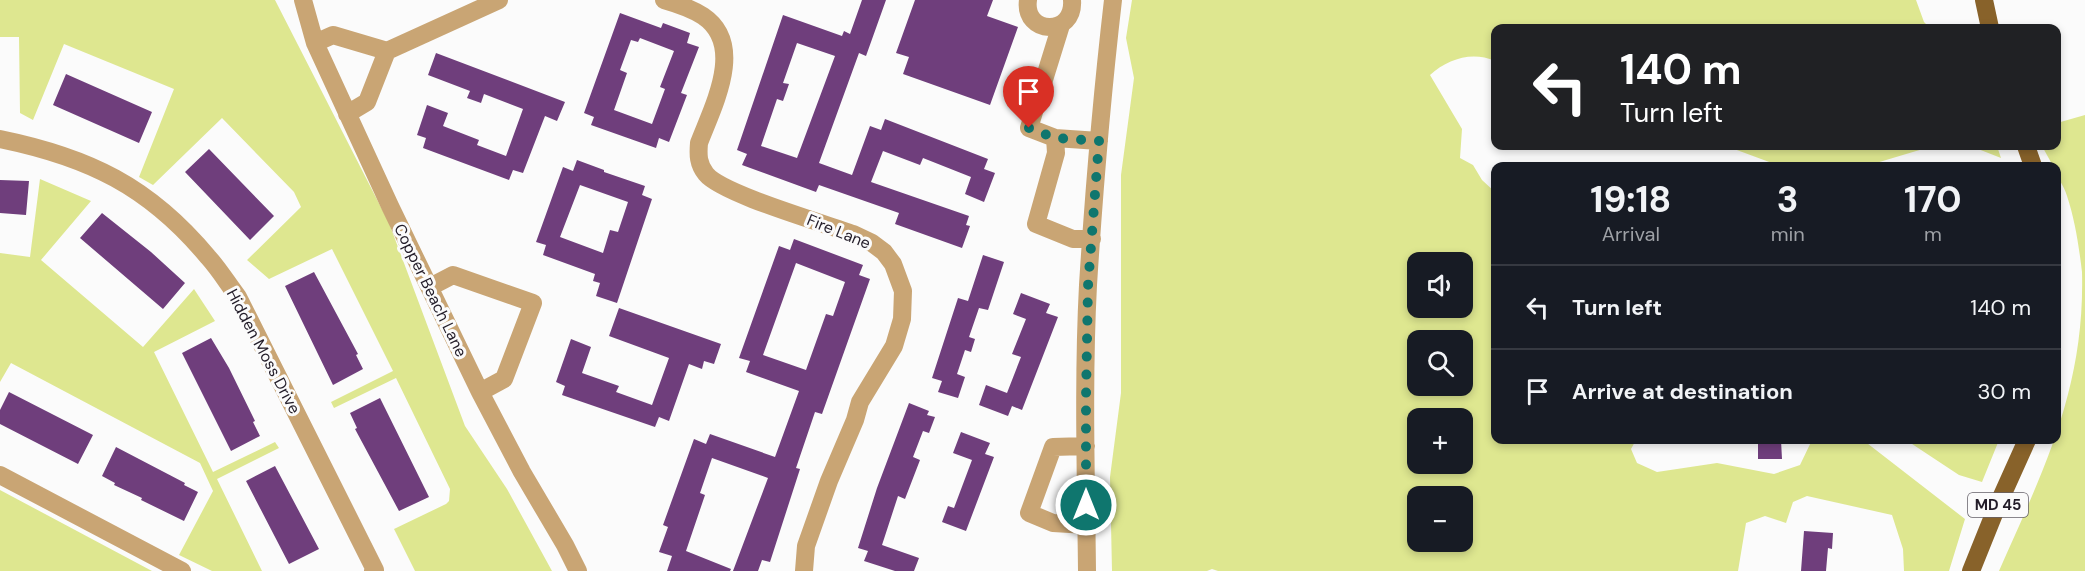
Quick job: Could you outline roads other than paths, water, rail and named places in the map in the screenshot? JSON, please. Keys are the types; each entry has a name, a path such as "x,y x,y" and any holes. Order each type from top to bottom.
{"main road":[{"path":"1984,0 1989,24"},
{"name":"MD 45","path":"1971,571 2025,444"}],"street":[{"name":"Copper Beach Lane","path":"303,0 315,44 480,392 578,571"},
{"path":"315,44 333,35 387,51 499,0"},
{"name":"Fire Lane","path":"664,0 704,16 719,31 724,42 725,64 699,143 700,164 707,176 732,191 853,234 872,243 884,252 893,264 903,291 902,319 894,346 860,402 806,546 804,571"},
{"path":"1028,0 1029,13 1039,25 1046,27 1061,24"},
{"path":"1072,0 1071,14 1061,24 1029,128 1055,138 1099,141"},
{"path":"1087,571 1088,286 1113,0"},
{"path":"347,114 367,102 387,51"},
{"name":"Hidden Moss Drive","path":"0,138 38,146 81,160 114,176 150,200 182,227 209,257 238,297 375,570 373,571"},
{"path":"1055,138 1056,153 1036,224 1073,239 1092,239"},
{"path":"430,287 453,275 533,303 504,379 480,392"},
{"path":"1086,446 1053,447 1029,513 1053,523 1087,525"},
{"path":"0,476 182,571"}]}
